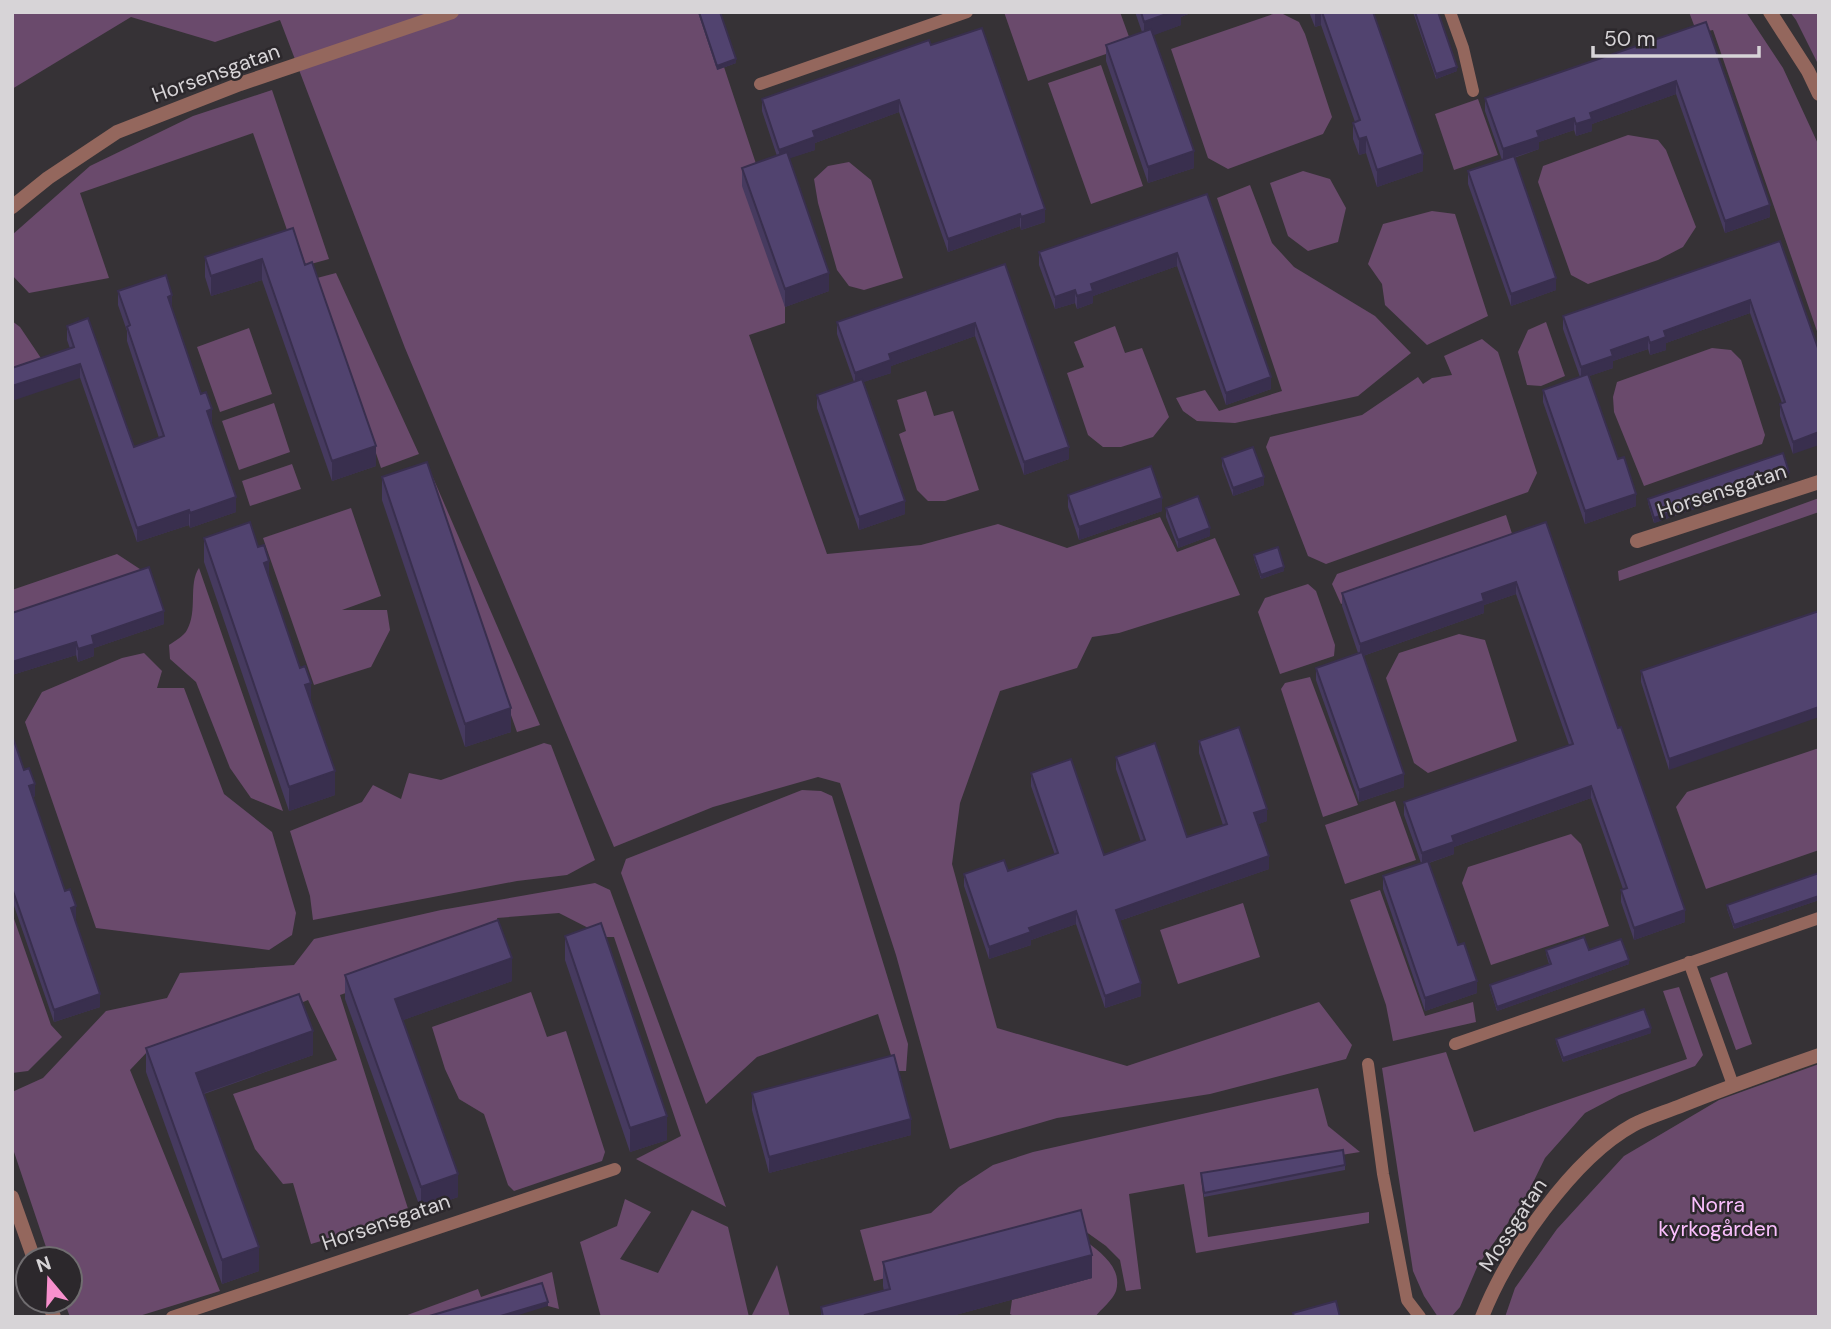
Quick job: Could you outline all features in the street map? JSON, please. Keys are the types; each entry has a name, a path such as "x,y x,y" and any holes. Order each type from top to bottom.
{"street":[{"name":"Horsensgatan","path":"12,207 48,178 117,132 240,84 452,12"},
{"path":"1770,12 1808,71 1819,94"},
{"name":"Horsensgatan","path":"1637,541 1819,482"},
{"name":"Mossgatan","path":"1482,1317 1537,1218 1599,1148 1633,1125 1733,1085 1819,1055"},
{"path":"12,1197 29,1245"}],"lane":[{"path":"760,84 967,12"},
{"path":"1450,12 1463,48 1472,91"},
{"path":"1455,1044 1819,918"},
{"path":"1689,962 1733,1085"},
{"path":"1368,1064 1383,1174 1407,1300 1420,1317"},
{"name":"Horsensgatan","path":"172,1317 615,1168"}],"green space":[{"path":"12,12 698,12 717,69 724,67 761,179 785,307 785,323 749,335 827,554 921,545 998,524 1067,548 1160,517 1177,552 1215,538 1240,595 1119,633 1092,637 1077,668 1000,691 960,803 952,864 997,1028 1127,1066 1319,1002 1352,1045 1346,1059 1210,1094 1057,1118 950,1149 896,955 840,783 818,777 713,807 614,847 405,348 280,20 215,42 131,17 12,89"},
{"path":"1004,12 1120,12 1132,45 1028,81"},
{"path":"1279,12 1299,22 1332,117 1323,134 1228,169 1208,158 1171,49"},
{"path":"1689,12 1746,12 1783,68 1819,146 1819,337 1713,30 1697,33"},
{"path":"1790,12 1819,12 1819,66 1796,20"},
{"path":"1101,65 1143,186 1091,204 1048,83"},
{"path":"272,90 329,259 300,267 253,133 80,193 109,278 29,293 12,275 12,235 90,166 193,116"},
{"path":"1478,99 1498,155 1454,170 1435,114"},
{"path":"1628,135 1658,140 1666,150 1696,227 1683,247 1658,260 1588,284 1571,275 1538,182 1543,166"},
{"path":"849,162 871,180 903,278 864,290 849,286 837,270 814,179 828,166"},
{"path":"1303,171 1330,179 1346,208 1338,242 1308,251 1288,236 1270,183"},
{"path":"1250,185 1272,243 1294,267 1375,316 1411,353 1358,396 1235,423 1197,421 1183,411 1176,398 1205,390 1219,411 1282,391 1217,198"},
{"path":"1432,211 1455,214 1488,316 1427,345 1385,305 1382,284 1368,264 1383,224"},
{"path":"336,273 419,454 381,468 317,278"},
{"path":"12,321 20,327 49,370 12,382"},
{"path":"1546,322 1565,376 1541,386 1527,385 1518,352 1528,330"},
{"path":"1115,326 1125,353 1142,348 1169,417 1153,437 1121,447 1103,447 1088,435 1067,373 1084,367 1074,342"},
{"path":"249,328 272,394 220,412 197,347"},
{"path":"1482,339 1498,352 1537,473 1528,492 1326,564 1308,556 1266,447 1270,437 1362,415 1418,377 1423,384 1432,378 1452,375 1444,356"},
{"path":"1712,348 1731,350 1741,360 1765,435 1762,444 1644,486 1614,412 1613,397 1617,382"},
{"path":"926,391 934,416 953,411 979,490 945,501 928,501 917,490 899,434 906,431 897,400"},
{"path":"274,403 290,452 239,470 222,421"},
{"path":"292,464 301,489 250,506 242,481"},
{"path":"431,473 540,725 517,732 430,485"},
{"path":"1819,498 1819,512 1619,581 1618,571"},
{"path":"351,508 381,596 342,610 387,610 390,630 371,667 314,685 263,538"},
{"path":"1506,515 1515,543 1341,604 1332,584 1337,574"},
{"path":"117,554 149,575 12,622 12,590"},
{"path":"199,568 283,811 251,798 230,768 196,682 170,659 169,645 184,634 190,623 194,582"},
{"path":"1308,584 1316,591 1335,645 1334,656 1280,674 1258,612 1265,598"},
{"path":"1459,634 1485,640 1517,741 1428,773 1414,763 1386,678 1399,653"},
{"path":"144,653 162,671 157,688 184,688 224,794 272,832 296,913 292,935 269,950 96,928 25,722 42,692 122,658"},
{"path":"1310,677 1358,805 1323,817 1281,689 1285,683"},
{"path":"544,743 551,745 595,860 567,875 517,881 313,920 310,896 290,831 362,802 373,785 401,799 409,773 441,780"},
{"path":"1819,748 1819,850 1706,889 1676,807 1687,792"},
{"path":"802,790 821,791 832,796 908,1044 906,1071 896,1071 878,1014 757,1057 706,1104 621,873 626,859"},
{"path":"1395,801 1416,860 1345,884 1325,825"},
{"path":"1571,834 1581,844 1609,926 1491,965 1462,883 1468,867"},
{"path":"595,883 610,890 726,1207 636,1159 681,1136 614,937 606,937 559,913 497,918 504,938 340,995 410,1215 311,1244 293,1183 283,1184 255,1149 233,1094 337,1060 308,1000 148,1051 130,1070 220,1291 136,1317 70,1317 69,1315 84,1315 84,1245 45,1245 12,1146 12,1092 43,1078 106,1011 167,998 180,973 294,965 314,939 441,910"},
{"path":"1380,890 1425,1016 1473,1002 1476,1022 1393,1041 1386,1005 1350,900"},
{"path":"1243,903 1260,957 1178,984 1160,930"},
{"path":"12,913 51,1025 62,1037 28,1071 12,1073"},
{"path":"1727,972 1752,1044 1736,1050 1710,978"},
{"path":"1679,987 1703,1055 1695,1066 1619,1095 1585,1113 1545,1158 1525,1199 1478,1265 1460,1307 1452,1316 1438,1317 1424,1296 1413,1271 1382,1068 1446,1052 1474,1132 1687,1059 1663,991"},
{"path":"531,992 547,1037 566,1031 605,1152 602,1161 514,1191 508,1185 484,1114 459,1099 445,1069 432,1027"},
{"name":"Norra kyrkogården","path":"1819,1064 1819,1317 1505,1317 1515,1288 1557,1229 1624,1156 1719,1100"},
{"path":"1318,1088 1328,1126 1360,1152 1201,1177 1208,1237 1369,1212 1369,1223 1196,1253 1184,1184 1129,1194 1141,1289 1126,1291 1120,1260 1078,1226 874,1281 860,1230 931,1213 959,1187 993,1165 1033,1152"},
{"path":"625,1199 651,1212 620,1259 658,1273 692,1210 728,1227 749,1317 601,1317 580,1242 617,1226"},
{"path":"1082,1238 1108,1260 1116,1274 1116,1291 1095,1317 1016,1317 1010,1314 1012,1300 1092,1278"},
{"path":"777,1265 790,1317 751,1317"},
{"path":"552,1272 559,1309 548,1306 542,1288 441,1317 402,1317 478,1289 481,1297"}],"building":[{"path":"699,12 720,12 736,59 717,66"},
{"path":"1141,12 1172,12 1144,22"},
{"path":"1322,12 1373,12 1423,154 1377,170 1366,137 1359,139 1353,123 1360,120"},
{"path":"1415,12 1438,12 1457,67 1436,74"},
{"path":"1706,22 1770,205 1725,221 1676,81 1590,113 1592,119 1576,124 1574,118 1537,131 1539,137 1503,149 1485,98"},
{"path":"982,28 1045,209 1021,217 1020,214 948,239 899,100 813,131 815,137 779,150 762,99 929,40 931,45"},
{"path":"1151,29 1194,151 1148,167 1106,45"},
{"path":"787,152 829,273 785,289 742,168"},
{"path":"1514,156 1556,278 1511,294 1468,171"},
{"path":"1207,194 1271,377 1226,393 1177,253 1091,284 1093,291 1077,296 1075,290 1055,297 1039,252"},
{"path":"293,228 305,265 312,262 376,446 332,461 262,259 211,276 205,257"},
{"path":"1780,241 1819,351 1819,432 1793,442 1780,404 1785,402 1750,300 1664,331 1666,337 1650,343 1648,337 1611,350 1613,356 1581,367 1563,316"},
{"path":"1005,264 1069,447 1024,462 975,323 889,354 891,360 855,373 837,322"},
{"path":"166,275 172,295 168,297 201,394 206,392 212,409 207,411 236,497 137,528 80,364 12,386 12,368 74,347 67,326 88,318 134,447 164,436 127,327 130,325 118,291"},
{"path":"1588,374 1618,459 1624,457 1636,494 1585,511 1543,390"},
{"path":"862,379 905,501 859,517 817,395"},
{"path":"1253,447 1264,477 1233,488 1222,458"},
{"path":"1783,453 1789,472 1654,518 1648,499"},
{"path":"427,462 511,708 465,724 382,477"},
{"path":"1151,466 1162,498 1079,527 1068,495"},
{"path":"1198,496 1210,528 1178,540 1166,508"},
{"path":"250,522 258,547 264,545 269,561 264,563 300,668 305,666 311,683 305,685 335,771 289,787 204,538"},
{"path":"1546,522 1685,910 1634,928 1621,890 1627,888 1591,786 1452,836 1454,842 1422,853 1404,802 1573,744 1516,582 1482,594 1484,601 1360,644 1342,593"},
{"path":"1278,547 1284,567 1261,575 1254,555"},
{"path":"149,567 164,611 92,636 94,644 78,649 76,642 12,662 12,613"},
{"path":"1819,611 1819,707 1669,759 1641,671"},
{"path":"1362,652 1404,774 1359,790 1316,668"},
{"path":"1239,727 1267,809 1254,813 1269,856 1116,910 1141,983 1105,996 1076,911 1029,928 1031,932 989,947 964,874 1004,860 1008,871 1058,853 1031,773 1071,759 1104,855 1145,840 1116,757 1155,743 1187,837 1227,824 1199,741"},
{"path":"12,735 24,770 29,768 35,784 29,786 65,891 70,889 76,906 71,908 100,994 54,1010 12,888"},
{"path":"1428,861 1458,945 1464,943 1477,981 1425,998 1383,876"},
{"path":"1819,873 1819,896 1734,925 1727,905"},
{"path":"498,920 512,958 395,999 458,1174 421,1187 345,975"},
{"path":"601,923 667,1116 630,1128 565,936"},
{"path":"1584,937 1589,950 1621,939 1629,960 1497,1007 1490,985 1551,964 1546,950"},
{"path":"299,994 313,1031 196,1073 259,1247 222,1260 146,1048"},
{"path":"1644,1009 1651,1028 1563,1058 1556,1039"},
{"path":"894,1055 911,1119 769,1157 752,1093"},
{"path":"1343,1150 1345,1165 1204,1193 1201,1173"},
{"path":"1081,1210 1092,1255 865,1315 866,1317 823,1317 821,1307 890,1289 883,1262"},
{"path":"542,1283 548,1302 497,1317 426,1317"},
{"path":"1336,1301 1340,1317 1294,1317 1293,1313"}]}
